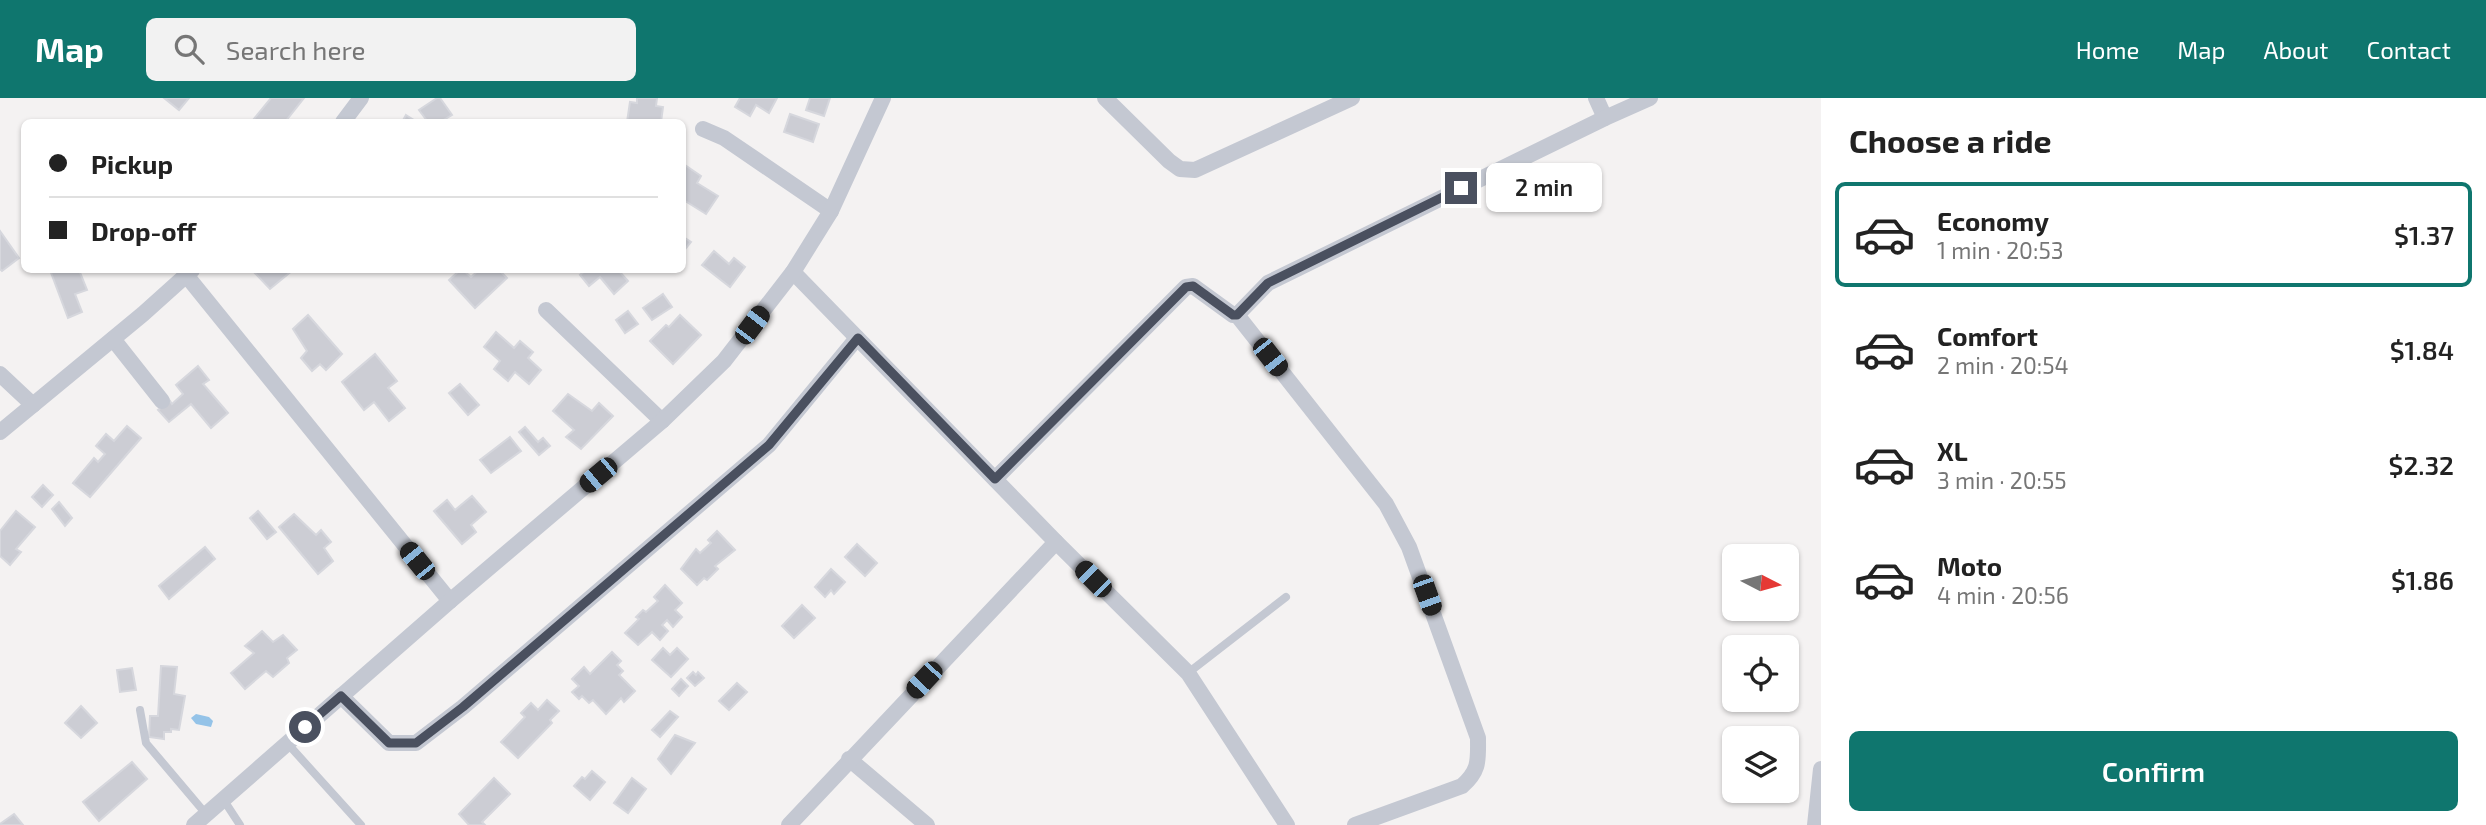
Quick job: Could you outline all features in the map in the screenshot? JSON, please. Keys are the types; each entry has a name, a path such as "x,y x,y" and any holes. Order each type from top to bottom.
{"street":[{"path":"345,119 362,98"},
{"path":"200,820 450,601 662,421 724,361 793,272 831,211 883,98"},
{"path":"1105,98 1170,161 1180,169 1195,170 1352,98"},
{"path":"1596,98 1605,118"},
{"path":"1237,315 1268,283 1650,98"},
{"path":"703,129 724,138 831,211"},
{"path":"793,272 1056,542 1188,673 1287,825"},
{"path":"0,432 188,273"},
{"path":"190,273 450,601"},
{"path":"995,479 1186,287 1193,286 1233,315 1237,315 1386,505 1409,547 1478,738 1478,763 1474,775 1462,786 1355,825"},
{"path":"546,310 662,421"},
{"path":"341,696 389,743 416,743 463,707 769,445 858,338"},
{"path":"113,339 162,401"},
{"path":"0,374 33,405"},
{"path":"789,825 1056,542"},
{"path":"849,759 927,825"},
{"path":"1815,825 1821,769"}],"lane":[{"path":"1188,673 1286,597"},
{"path":"140,710 146,743 200,820"},
{"path":"287,743 360,825"},
{"path":"223,799 240,825"}],"water":[{"path":"196,714 209,717 213,721 211,727 196,724 191,718"}],"building":[{"path":"164,98 189,98 179,110"},
{"path":"271,98 304,98 287,119 254,119"},
{"path":"440,98 452,115 445,119 426,119 419,110"},
{"path":"637,98 657,98 656,106 663,107 661,119 627,119 630,102 637,103"},
{"path":"740,98 777,98 769,113 756,105 750,116 735,107"},
{"path":"810,98 830,98 824,116 806,110"},
{"path":"790,114 819,124 813,142 784,132"},
{"path":"686,166 701,176 697,183 718,196 706,214 686,202"},
{"path":"0,231 19,258 2,271 0,269"},
{"path":"714,251 729,264 734,258 745,267 730,287 702,265"},
{"path":"51,273 80,273 87,290 75,294 82,312 68,318"},
{"path":"255,273 289,273 270,289"},
{"path":"457,273 466,273 471,277 476,273 502,273 507,278 475,308 449,280"},
{"path":"621,273 628,281 614,294 600,277 589,286 580,275"},
{"path":"663,294 672,307 652,320 643,308"},
{"path":"628,311 638,324 625,333 616,320"},
{"path":"308,315 342,354 326,370 320,364 312,371 301,358 307,351 293,329"},
{"path":"680,315 701,335 673,364 650,341"},
{"path":"496,332 514,348 520,341 533,352 528,358 541,370 529,384 515,372 508,381 494,369 500,361 484,347"},
{"path":"375,354 397,381 388,388 405,408 389,421 374,402 364,410 342,382"},
{"path":"198,366 209,380 203,384 228,413 211,428 191,404 169,422 158,410 170,401 172,404 183,394 176,385"},
{"path":"460,384 479,405 468,415 449,393"},
{"path":"568,394 592,411 599,403 613,416 581,449 566,437 574,430 553,411"},
{"path":"127,426 141,438 90,497 73,483 94,458 98,462 105,454 96,446 106,434 114,441"},
{"path":"525,427 538,442 543,438 550,446 539,455 519,432"},
{"path":"510,437 521,451 491,473 480,460"},
{"path":"43,485 53,495 42,507 32,497"},
{"path":"472,496 486,512 471,525 476,532 462,544 434,511 447,500 455,510"},
{"path":"59,502 72,518 65,526 52,509"},
{"path":"16,511 35,527 16,549 21,552 10,565 0,556 0,531"},
{"path":"258,511 276,532 267,539 250,518"},
{"path":"294,514 316,535 321,530 331,542 324,548 333,561 318,574 279,527"},
{"path":"717,531 735,550 715,566 718,569 707,580 704,578 697,585 681,569 696,549 700,553 711,543 708,540"},
{"path":"857,544 877,563 865,576 845,557"},
{"path":"205,547 215,559 169,599 159,586"},
{"path":"831,569 845,582 834,594 831,590 825,597 815,587"},
{"path":"665,585 682,603 675,610 682,617 673,627 667,620 662,625 668,631 660,640 652,632 638,645 625,633 639,619 636,617 643,610 646,612 658,601 654,597"},
{"path":"802,605 815,618 794,638 782,626"},
{"path":"262,631 273,642 283,635 297,650 287,658 289,663 273,677 266,671 245,689 231,673 254,653 245,646"},
{"path":"663,648 670,655 677,648 688,659 671,677 652,660"},
{"path":"612,652 621,661 617,665 623,671 619,675 635,691 624,702 621,698 606,714 593,700 589,703 572,692 579,686 572,679 584,667 590,674"},
{"path":"161,666 177,667 174,694 185,696 179,730 164,732 164,739 149,737 150,716 158,716"},
{"path":"132,668 136,690 120,692 117,670"},
{"path":"693,672 696,675 698,672 704,678 695,686 687,678"},
{"path":"681,679 688,686 679,696 672,689"},
{"path":"737,683 747,692 729,710 719,701"},
{"path":"547,700 559,711 550,720 552,723 518,758 501,742 525,717 521,713 531,703 538,710"},
{"path":"81,706 97,723 81,738 65,723"},
{"path":"670,711 678,717 660,737 652,730"},
{"path":"675,735 695,743 671,774 658,759"},
{"path":"132,762 147,779 99,821 83,802"},
{"path":"592,771 605,782 590,800 574,786"},
{"path":"494,778 510,794 482,822 485,825 469,825 459,814"},
{"path":"632,778 646,789 628,813 614,803"},
{"path":"14,814 23,825 0,824"}],"route":[{"path":"305,727 341,696 389,743 416,743 463,707 769,445 858,338 995,479 1189,285 1233,315 1237,315 1268,283 1461,188"}]}
